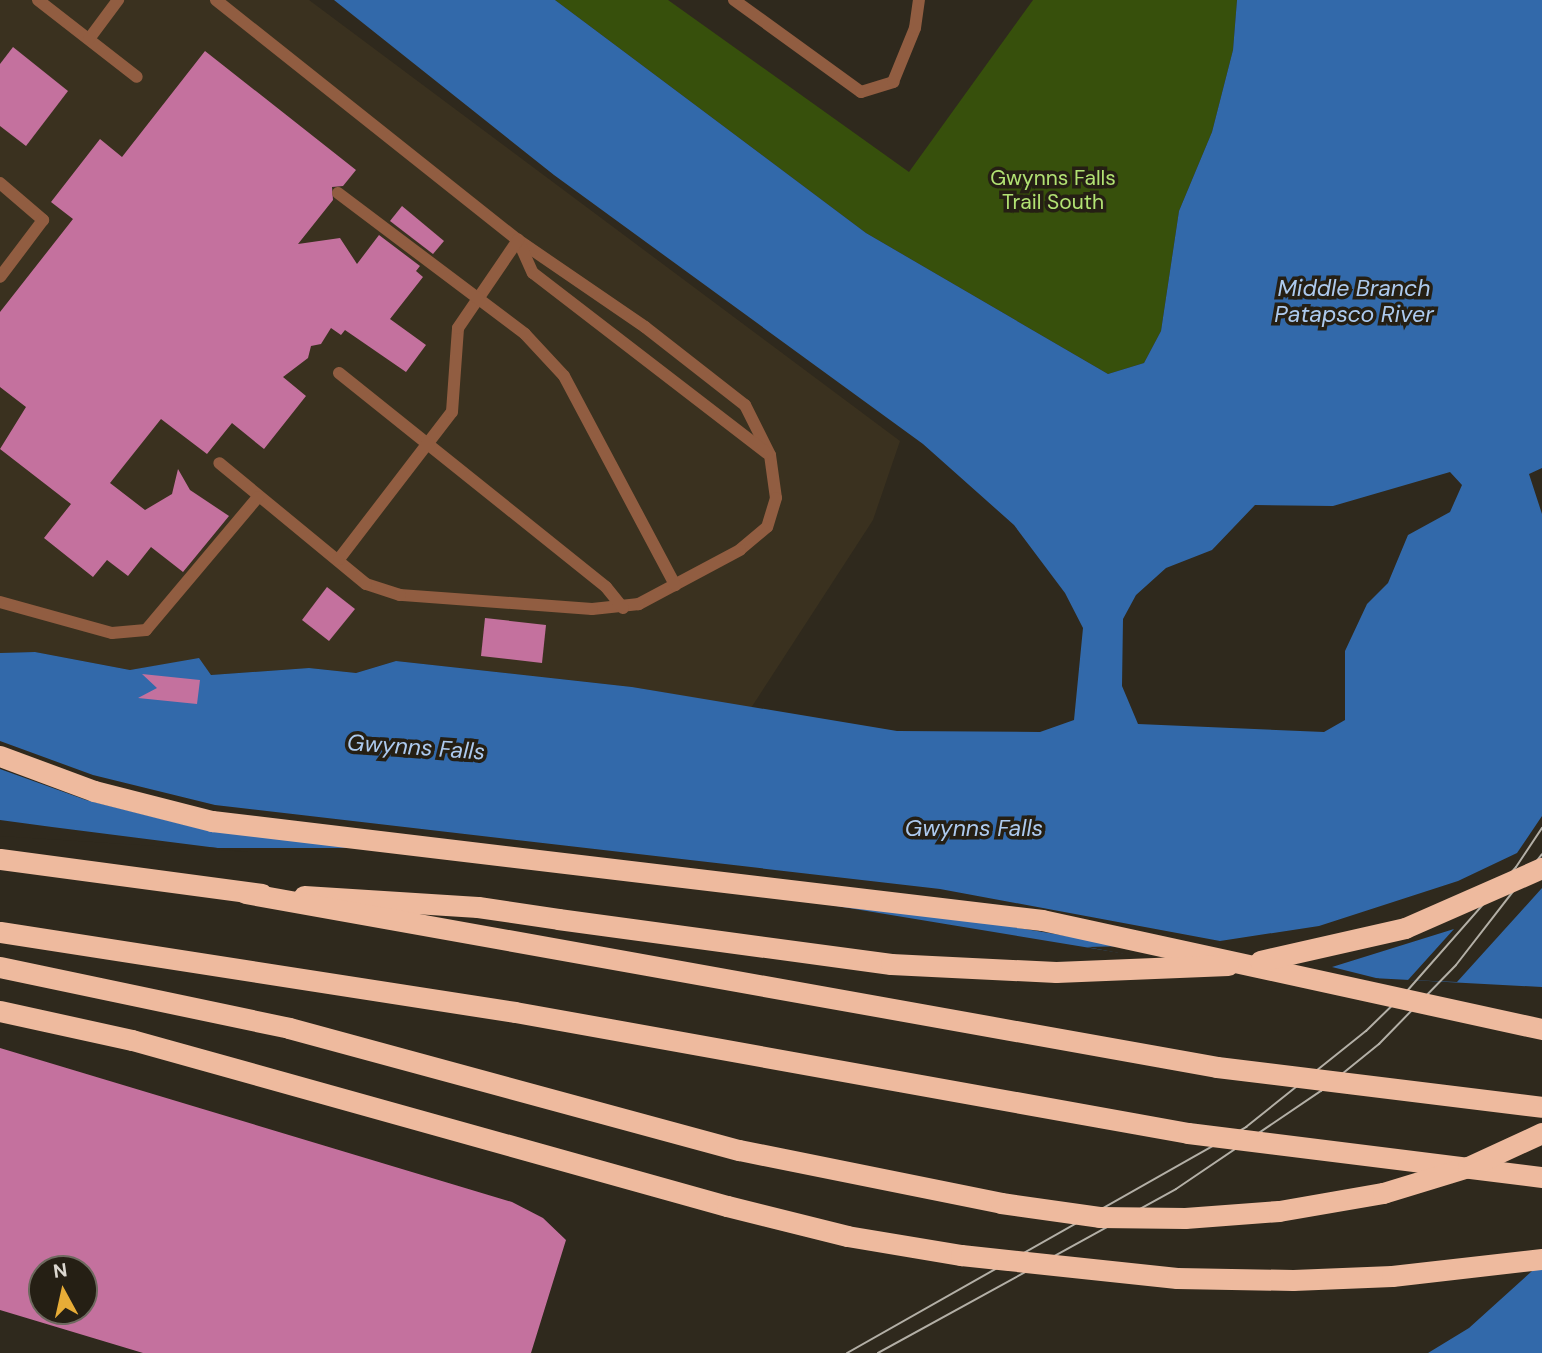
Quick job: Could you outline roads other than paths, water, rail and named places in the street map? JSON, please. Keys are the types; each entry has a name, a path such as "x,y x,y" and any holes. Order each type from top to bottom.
{"highway":[{"path":"0,756 94,791 212,821 1042,920 1542,1029"},
{"path":"0,859 245,892 1217,1067 1542,1107"},
{"path":"245,892 478,907 867,962 1108,972 1230,965 1354,943 1452,911 1542,868"},
{"path":"0,932 528,1014 1188,1133 1542,1177"},
{"path":"0,967 289,1028 846,1175 1099,1217 1230,1216 1325,1205 1430,1181 1542,1133"},
{"path":"0,1011 132,1040 727,1206 847,1236 961,1255 1114,1274 1293,1280 1542,1259"}],"lane":[{"path":"38,0 137,77"},
{"path":"89,39 118,0"},
{"path":"216,0 518,240 645,327 745,405 770,456 776,498 767,527 740,550 675,585 623,608 400,595 354,577 339,559 258,497 219,463"},
{"path":"734,0 861,92 893,82 915,28 919,0"},
{"path":"0,183 43,220 0,276"},
{"path":"338,193 525,334 564,376 675,585"},
{"path":"339,559 428,449 453,412 454,358 463,316 518,240"},
{"path":"518,240 533,273 770,456"},
{"path":"339,373 428,449 606,587 623,608"},
{"path":"0,602 112,633 146,630 258,497"}],"water":[{"name":"Middle Branch Patapsco River","path":"334,0 555,0 866,233 1108,374 1144,363 1161,331 1179,211 1212,132 1233,50 1237,0 1542,0 1542,468 1529,474 1542,514 1542,987 1224,970 764,894 366,848 218,848 0,833 0,653 35,652 130,670 199,658 211,675 309,668 356,673 396,661 632,687 897,731 1040,732 1074,720 1083,628 1065,593 1014,525 923,444 554,175","holes":["1450,472 1462,485 1450,512 1408,535 1388,583 1367,604 1345,651 1345,720 1324,732 1138,724 1122,686 1123,619 1136,595 1166,568 1212,550 1255,505 1333,506"]},
{"path":"1542,1262 1542,1353 1428,1353 1469,1328"}],"tram line":[{"path":"847,1353 1246,1127 1366,1031 1407,991 1516,867 1542,828"},
{"path":"878,1353 1176,1189 1321,1091 1379,1044 1456,965 1542,854"}],"park label":[{"name":"Gwynns Falls Trail South","path":"1053,190"}],"water label":[{"name":"Gwynns Falls","path":"416,747"},
{"name":"Gwynns Falls","path":"974,828"}]}
